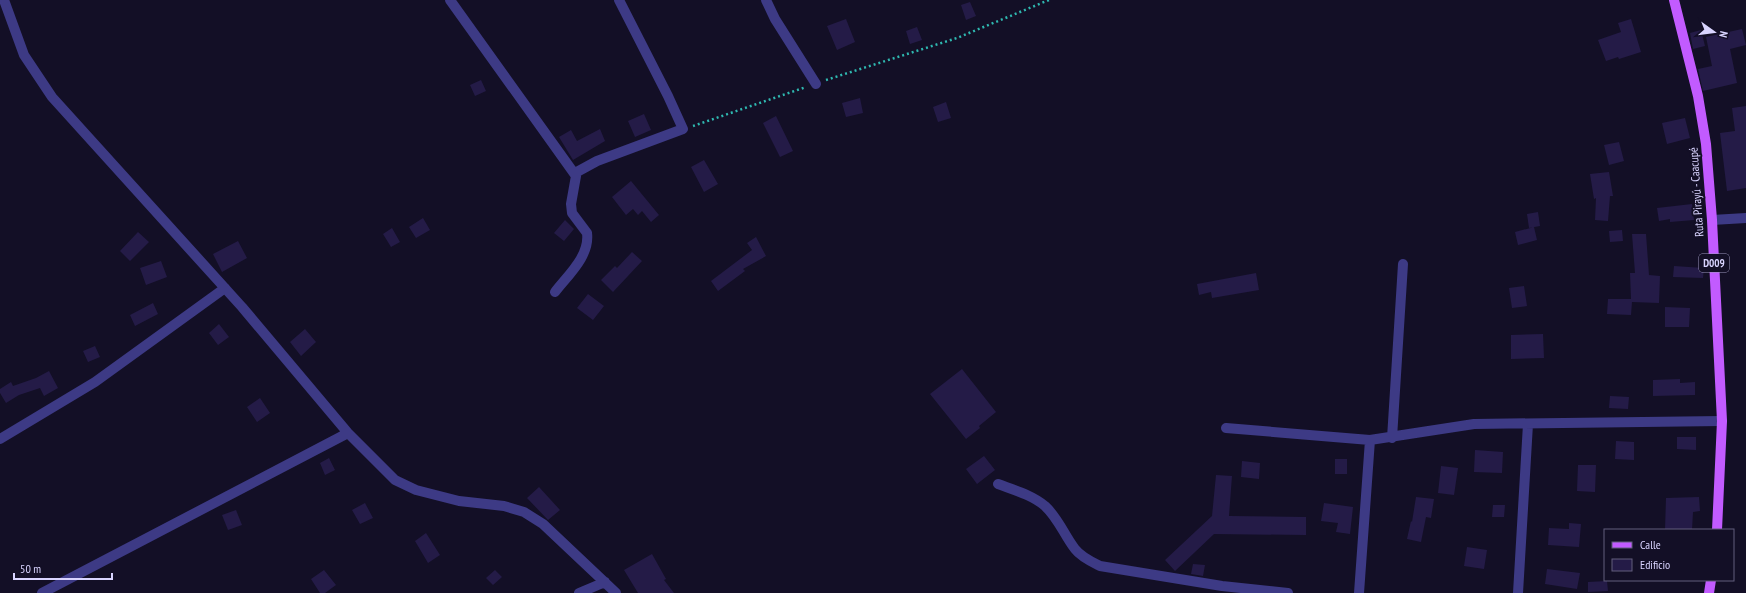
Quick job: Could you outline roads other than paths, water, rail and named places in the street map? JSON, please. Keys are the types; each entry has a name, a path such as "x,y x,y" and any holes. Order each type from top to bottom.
{"main road":[{"name":"Ruta Pirayú - Caacupé","path":"1674,0 1698,96 1706,144 1712,220 1722,420 1717,529"},
{"path":"1710,593 1711,581"}],"street":[{"path":"4,0 24,55 52,97 225,288 348,433 395,480 416,490 459,501 504,506 524,512 543,524 616,593"},
{"path":"450,0 575,173 576,181 572,198 572,213 587,233 587,244 582,259 555,292"},
{"path":"575,173 597,161 683,130 668,96 619,0"},
{"path":"766,0 775,19 816,84"},
{"path":"1712,220 1746,218"},
{"path":"1392,438 1403,264"},
{"path":"0,439 95,382 225,288"},
{"path":"1226,428 1370,440 1392,438 1474,424 1722,420"},
{"path":"1518,593 1528,424"},
{"path":"42,593 348,433"},
{"path":"1359,593 1370,440"},
{"path":"998,484 1030,496 1045,506 1062,526 1075,550 1100,566 1222,586 1288,593"},
{"path":"579,593 605,582"}]}
